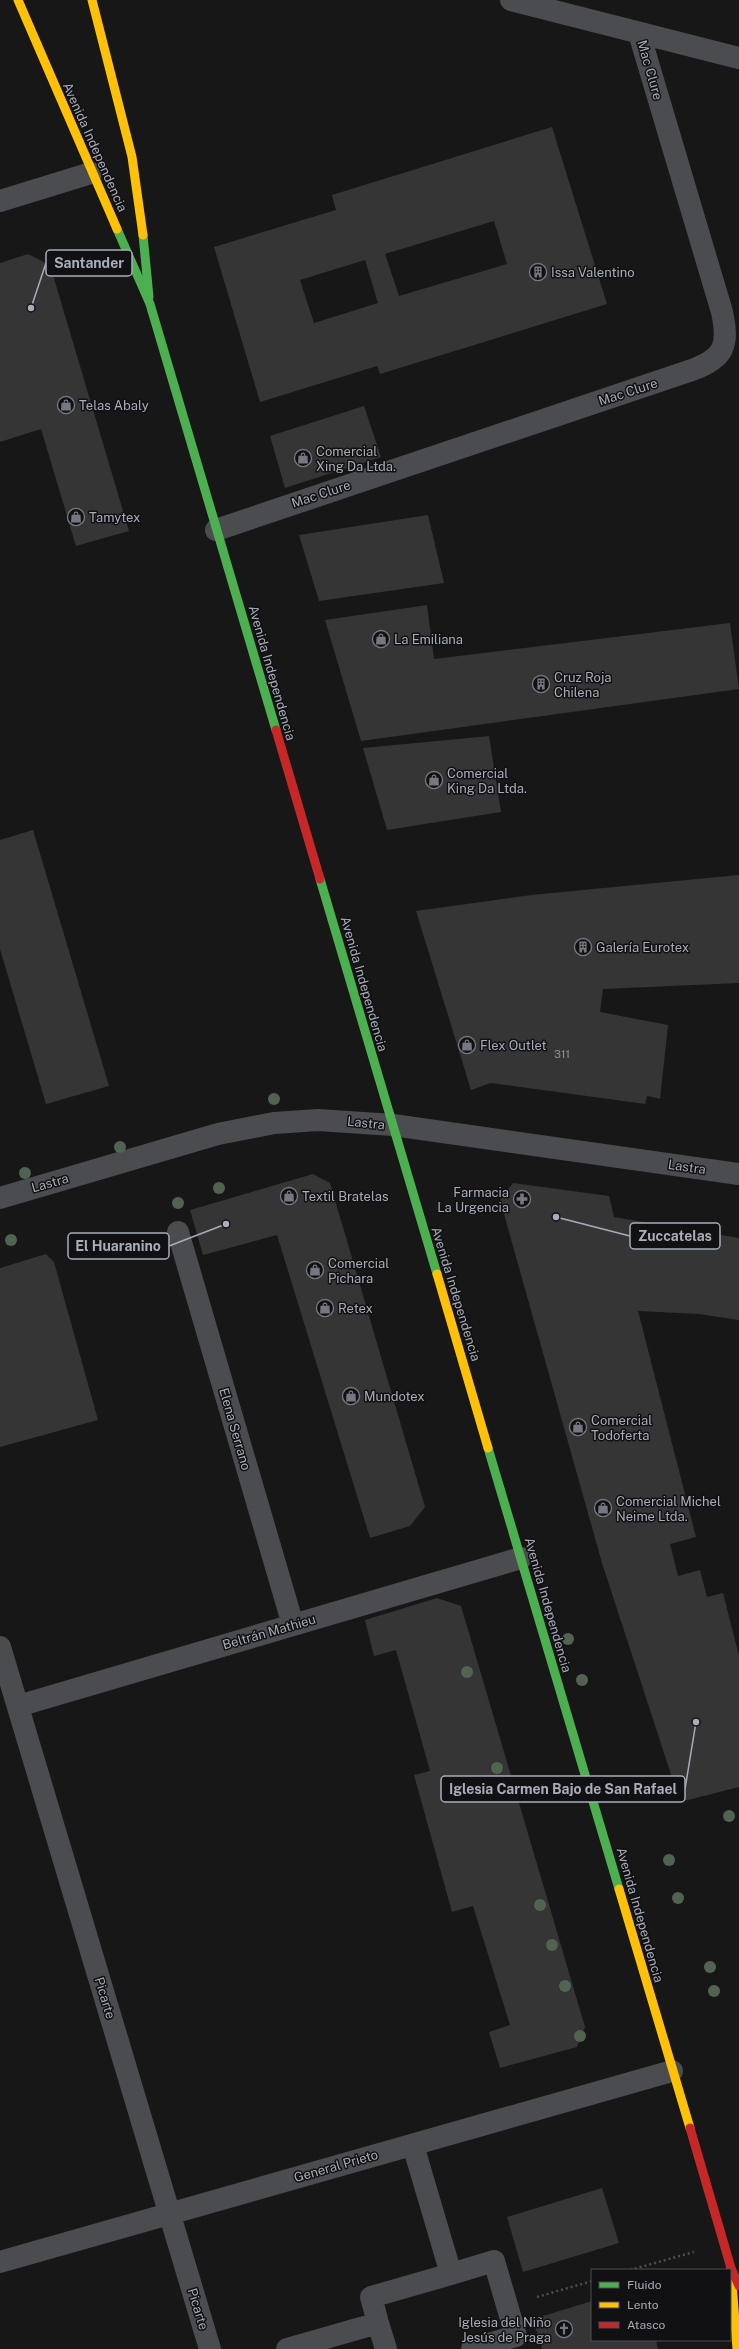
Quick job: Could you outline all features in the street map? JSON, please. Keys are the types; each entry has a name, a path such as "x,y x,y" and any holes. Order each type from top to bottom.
{"main road":[{"name":"Avenida Independencia","path":"18,0 91,173 150,304 672,2071 724,2243 736,2274 737,2349"},
{"name":"Avenida Independencia","path":"92,0 112,73 132,158 150,304"}],"street":[{"path":"511,0 739,58"},
{"name":"Mac Clure","path":"216,530 692,370 711,363 718,357 725,336 722,312 639,33"},
{"path":"0,201 91,173"},
{"name":"Lastra","path":"0,1198 244,1128 318,1120 393,1125 739,1174"},
{"name":"Elena Serrano","path":"178,1232 293,1625"},
{"name":"Beltrán Mathieu","path":"18,1706 521,1558"},
{"name":"Picarte","path":"0,1647 210,2349"},
{"name":"General Prieto","path":"0,2262 672,2071"},
{"path":"413,2145 451,2274"},
{"path":"386,2349 371,2297 494,2261 516,2336 472,2349"},
{"path":"287,2349 378,2323"}],"path":[{"path":"633,2269 724,2243"},
{"path":"507,2305 591,2281"}],"building":[{"name":"Issa Valentino","path":"552,127 607,304 380,374 377,366 260,402 214,247 336,210 332,195","holes":["494,221 507,264 399,296 385,254","365,260 378,303 314,323 300,280"]},
{"path":"28,254 50,265 129,531 76,546 41,429 0,442 0,263"},
{"path":"364,406 381,457 285,488 270,436"},
{"path":"428,515 444,583 319,601 299,535"},
{"name":"Cruz Roja Chilena","path":"427,605 434,659 730,623 739,689 361,741 325,620"},
{"name":"Comercial King Da Ltda.","path":"489,736 501,812 387,830 363,748"},
{"path":"33,830 109,1086 46,1104 0,949 0,840"},
{"name":"Galería Eurotex","path":"739,875 739,983 603,989 600,1012 668,1025 660,1099 647,1096 645,1104 491,1083 471,1090 416,911 531,895"},
{"path":"313,1174 330,1183 425,1507 410,1526 370,1538 277,1235 203,1255 190,1210"},
{"path":"513,1183 609,1196 614,1217 739,1238 739,1320 699,1314 638,1311 696,1537 670,1544 678,1576 700,1570 707,1597 723,1593 739,1656 739,1787 680,1802 602,1563 500,1200"},
{"path":"46,1254 54,1262 98,1420 0,1447 0,1268"},
{"path":"437,1598 461,1606 585,2027 577,2047 500,2068 489,2032 510,2025 473,1906 452,1912 414,1775 430,1771 396,1650 374,1656 365,1620"},
{"path":"602,2188 619,2243 523,2272 507,2217"},
{"name":"Iglesia del Niño Jesús de Praga","path":"591,2301 591,2341 656,2341 658,2349 542,2349 533,2319"}],"traffic: fast":[{"path":"117,229 150,304 276,730"},
{"path":"143,235 149,297"},
{"path":"320,879 437,1274"},
{"path":"488,1448 619,1889"}],"traffic: slow":[{"path":"18,0 117,229"},
{"path":"92,0 132,157 143,235"},
{"path":"437,1274 488,1448"},
{"path":"619,1889 690,2128"},
{"path":"731,2269 737,2349"}],"traffic: jam":[{"path":"276,730 320,879"},
{"path":"690,2128 731,2268 739,2286"}],"place":[{"name":"Issa Valentino","path":"538,272"},
{"name":"Santander","path":"31,308"},
{"name":"Telas Abaly","path":"66,405"},
{"name":"Comercial Xing Da Ltda.","path":"303,458"},
{"name":"Tamytex","path":"76,517"},
{"name":"La Emiliana","path":"381,639"},
{"name":"Cruz Roja Chilena","path":"541,684"},
{"name":"Comercial King Da Ltda.","path":"434,780"},
{"name":"Galería Eurotex","path":"583,947"},
{"name":"Flex Outlet","path":"467,1045"},
{"name":"Textil Bratelas","path":"289,1196"},
{"name":"Farmacia La Urgencia","path":"522,1199"},
{"name":"Zuccatelas","path":"556,1217"},
{"name":"El Huaranino","path":"226,1224"},
{"name":"Comercial Pichara","path":"315,1270"},
{"name":"Retex","path":"325,1308"},
{"name":"Mundotex","path":"351,1396"},
{"name":"Comercial Todoferta","path":"578,1427"},
{"name":"Comercial Michel Neime Ltda.","path":"603,1508"},
{"name":"Iglesia Carmen Bajo de San Rafael","path":"696,1722"},
{"name":"Iglesia del Niño Jesús de Praga","path":"564,2329"}]}
